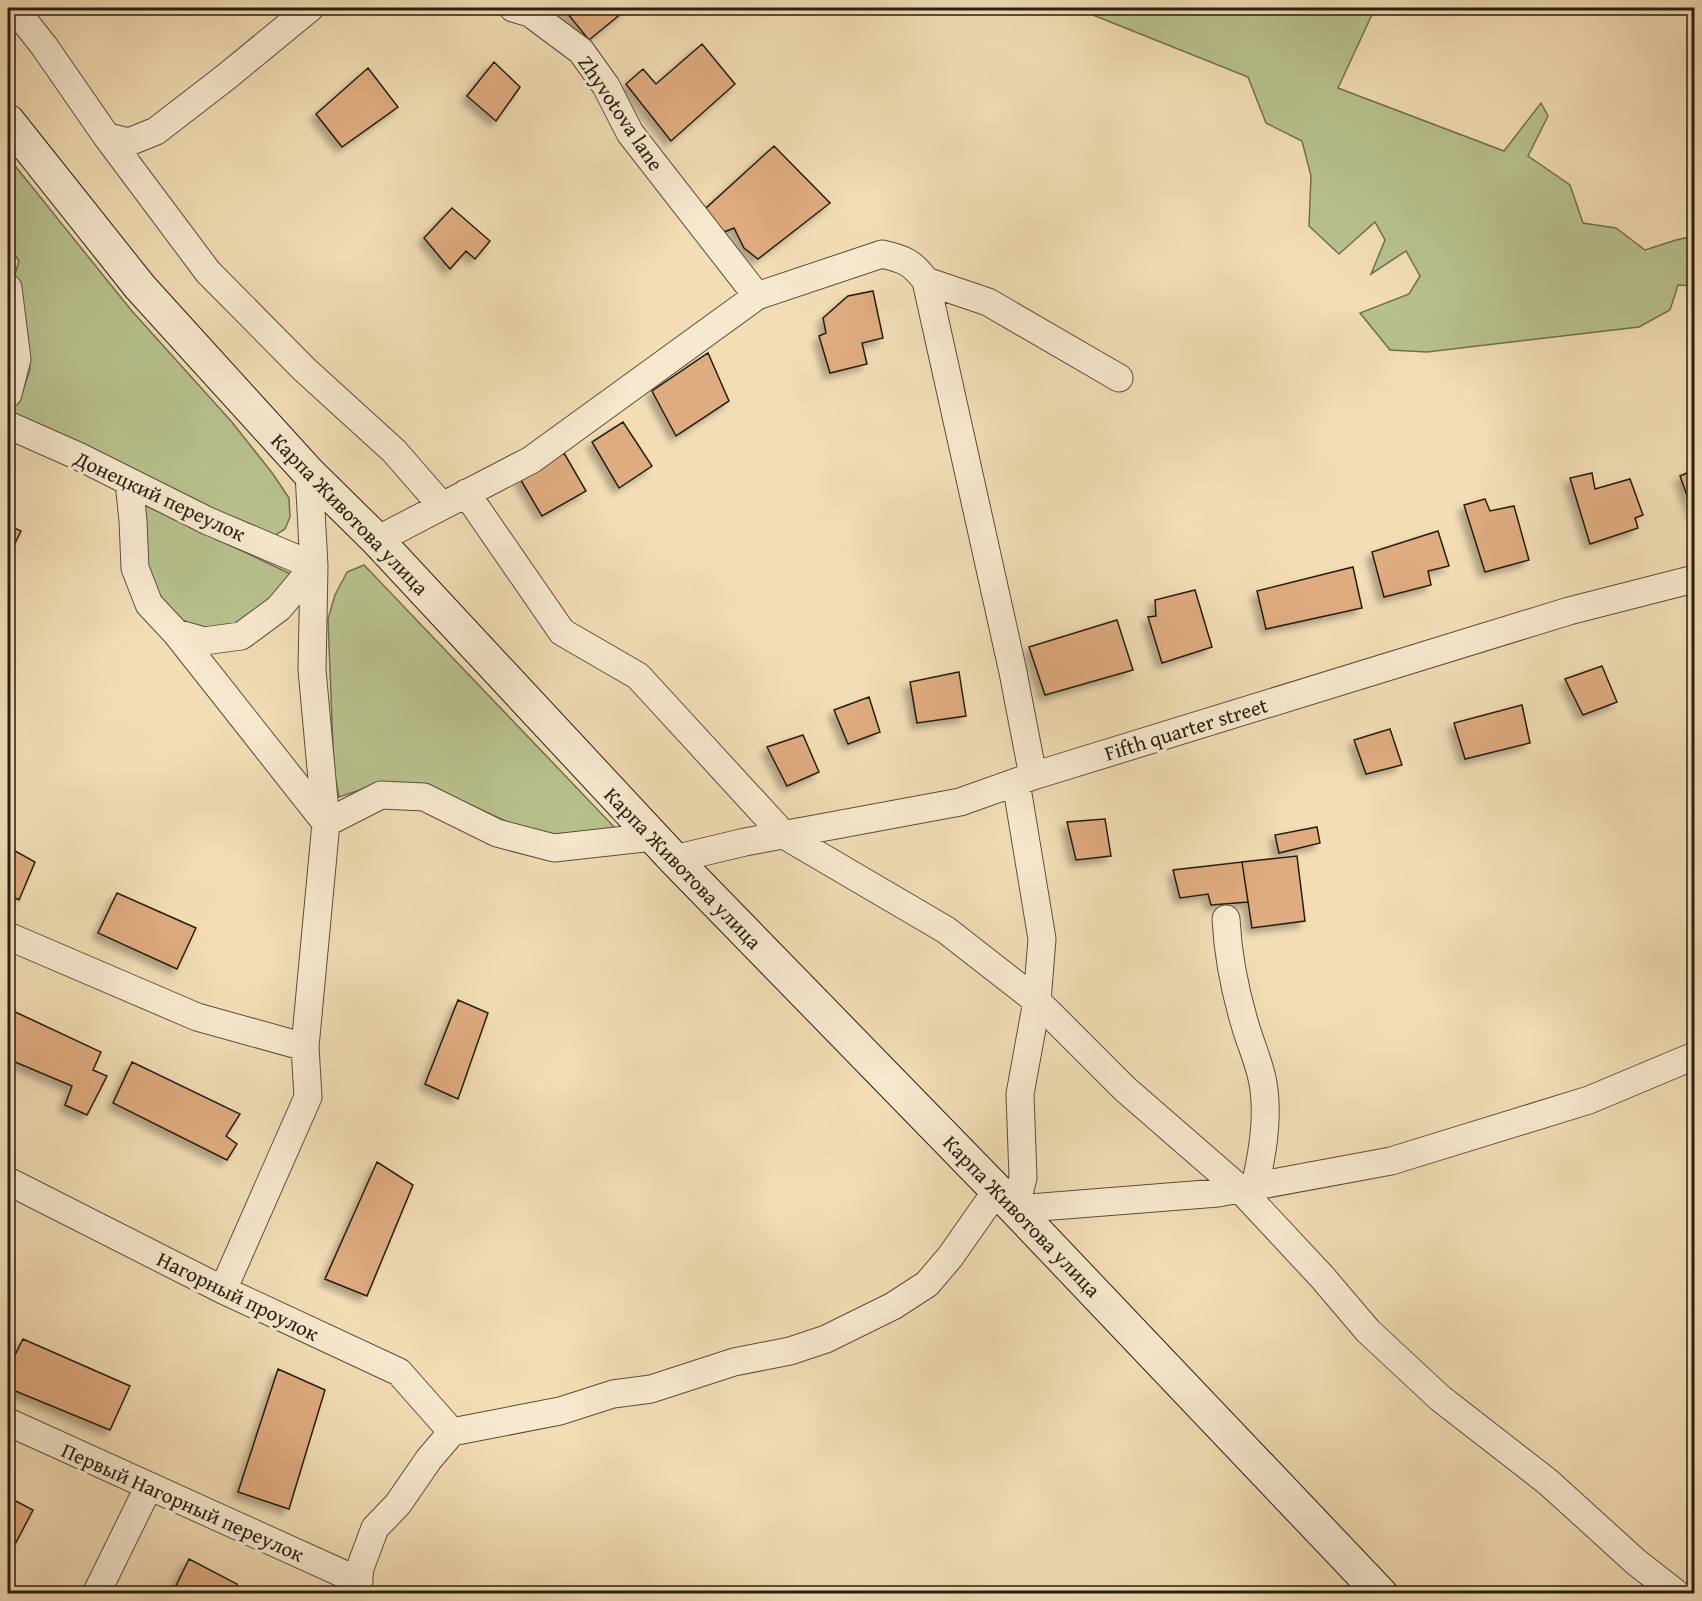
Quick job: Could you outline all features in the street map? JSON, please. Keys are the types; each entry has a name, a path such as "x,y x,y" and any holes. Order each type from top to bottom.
{"main road":[{"name":"Карпа Животова улица","path":"8,121 140,287 309,473 377,540 663,848 1006,1199 1382,1593"}],"street":[{"path":"14,8 208,272 304,369 394,451 442,506"},
{"path":"107,137 129,142 156,130 226,77 310,8"},
{"name":"Zhyvotova lane","path":"513,8 530,14 581,51 606,86 630,132 757,296"},
{"path":"358,1587 360,1568 375,1528 398,1504 452,1432 560,1411 613,1394 651,1389 734,1362 790,1351 826,1339 893,1306 927,1284 1023,1178 1020,1094 1037,1000 1042,939 1013,672 926,280 916,268 903,259 882,254 757,296 531,460 377,540"},
{"path":"926,280 988,302 1119,378"},
{"path":"8,288 17,359 8,394"},
{"name":"Донецкий переулок","path":"8,425 208,521 314,566"},
{"path":"223,1290 308,1097 305,1047 326,823 312,669 314,566 309,473"},
{"path":"129,482 135,568 149,604 176,633 326,823"},
{"path":"466,493 562,632 638,676 783,835 946,930 1037,1000 1125,1089 1247,1188 1368,1331 1440,1398 1548,1482 1636,1562 1677,1593"},
{"path":"176,633 204,642 241,636 279,608 314,566"},
{"name":"Fifth quarter street","path":"326,823 381,795 424,797 497,833 554,848 663,848 783,835 960,802 1025,779 1569,611 1695,579"},
{"path":"1226,919 1228,958 1264,1089 1265,1125 1262,1157 1247,1188"},
{"path":"8,936 198,1017 305,1047"},
{"path":"1006,1199 1218,1193 1391,1161 1589,1100 1695,1056"},
{"name":"Нагорный проулок","path":"8,1181 223,1290 399,1372 452,1432"},
{"name":"Первый Нагорный переулок","path":"8,1422 148,1486 358,1587"},
{"path":"96,1593 148,1486"}],"green space":[{"path":"1082,8 1375,8 1338,88 1504,151 1541,103 1548,116 1528,156 1570,185 1583,223 1616,228 1645,250 1694,236 1694,286 1678,285 1670,310 1639,327 1427,352 1390,350 1360,313 1409,294 1420,276 1406,251 1371,274 1385,240 1375,222 1339,254 1309,226 1311,176 1302,141 1266,123 1248,77 1093,15"},
{"path":"8,157 131,310 231,421 273,474 289,498 290,517 285,529 269,539 8,414 8,409 23,391 30,369 15,274 19,261 8,244"},
{"path":"140,503 291,574 276,597 233,628 198,630 165,609 148,582"},
{"path":"364,565 618,831 551,835 514,825 451,796 366,788 339,797 334,772 328,619 335,595 347,572"}],"building":[{"path":"563,8 628,8 589,40"},
{"path":"702,44 735,84 671,141 626,84 643,69 656,84"},
{"path":"494,62 520,87 496,121 467,96"},
{"path":"368,68 398,107 342,147 316,114"},
{"path":"774,146 830,203 758,259 744,248 734,228 719,234 705,209"},
{"path":"452,208 490,241 475,259 466,251 450,269 424,238"},
{"path":"873,291 883,338 862,343 867,364 830,373 819,336 826,333 823,318 848,296"},
{"path":"708,353 729,401 676,436 652,391"},
{"path":"623,422 652,466 619,488 592,442"},
{"path":"564,453 586,491 542,516 519,477"},
{"path":"1694,470 1694,515 1680,476"},
{"path":"1592,473 1595,489 1630,479 1643,515 1635,518 1638,528 1590,544 1570,478"},
{"path":"1485,499 1490,511 1514,506 1529,560 1485,572 1464,505"},
{"path":"8,525 21,531 8,557"},
{"path":"1438,531 1449,566 1428,571 1431,585 1384,597 1372,552"},
{"path":"1353,567 1362,608 1266,629 1257,591"},
{"path":"1195,590 1212,647 1162,663 1148,617 1156,616 1155,600"},
{"path":"1117,620 1133,670 1045,695 1029,647"},
{"path":"1602,666 1617,702 1583,715 1565,679"},
{"path":"959,672 966,716 917,723 910,682"},
{"path":"869,697 880,732 848,744 834,710"},
{"path":"1522,705 1530,743 1465,759 1454,723"},
{"path":"1390,729 1402,765 1366,774 1354,740"},
{"path":"803,735 819,772 787,786 767,747"},
{"path":"1105,819 1111,856 1076,860 1067,822"},
{"path":"1317,827 1320,843 1279,853 1275,835"},
{"path":"8,847 35,862 19,900 8,894"},
{"path":"1297,856 1305,921 1252,928 1242,862"},
{"path":"1242,862 1248,902 1211,905 1208,894 1180,898 1173,870"},
{"path":"117,893 196,928 177,969 98,933"},
{"path":"458,1000 488,1013 458,1099 425,1084"},
{"path":"11,1010 101,1052 93,1070 107,1076 87,1115 65,1105 72,1086 8,1059 8,1019"},
{"path":"132,1062 240,1114 226,1136 237,1144 227,1160 113,1103"},
{"path":"377,1162 413,1185 367,1296 325,1279"},
{"path":"23,1339 130,1386 110,1430 8,1388 8,1369"},
{"path":"278,1369 325,1390 289,1509 238,1492"},
{"path":"8,1497 33,1510 12,1550 8,1548"},
{"path":"189,1559 237,1584 233,1594 172,1594"}]}
